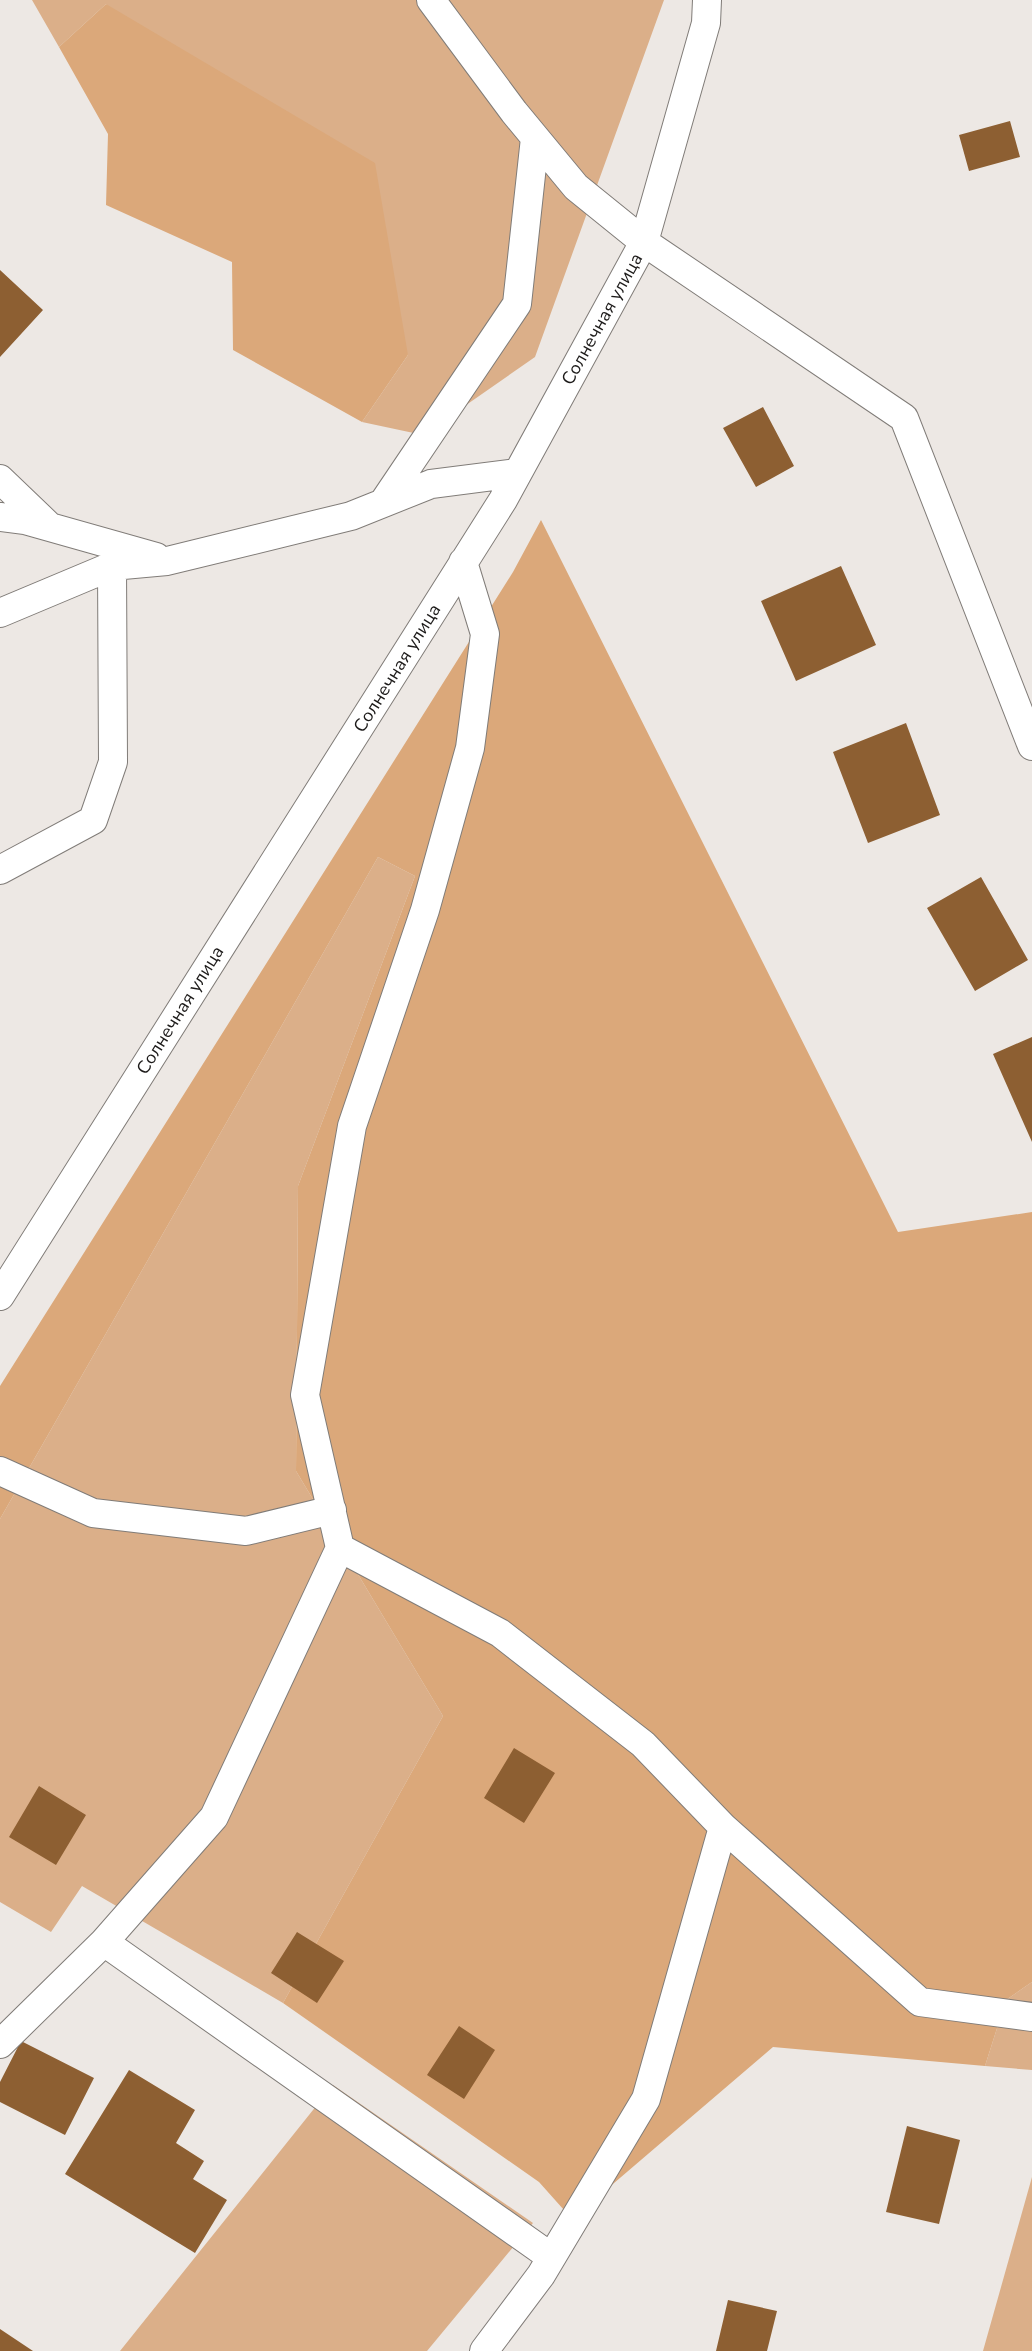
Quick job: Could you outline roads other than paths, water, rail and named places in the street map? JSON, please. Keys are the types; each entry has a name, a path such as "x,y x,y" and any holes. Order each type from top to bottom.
{"street":[{"path":"430,0 535,138 576,187 644,242 904,418 1032,746"},
{"name":"Солнечная улица","path":"0,1296 517,474 644,242 706,22 707,0"},
{"path":"384,503 517,304 535,138"},
{"path":"0,613 112,566 168,561 351,516 432,484 517,474"},
{"path":"0,479 50,527"},
{"path":"0,518 25,520 168,561"},
{"path":"0,2044 104,1942 214,1817 340,1548 305,1395 352,1126 426,910 470,748 485,634 463,562"},
{"path":"0,870 93,820 113,762 112,566"},
{"path":"0,1470 93,1513 246,1531 332,1510"},
{"path":"340,1548 500,1633 643,1744 723,1828 920,2002 1032,2017"},
{"path":"484,2351 541,2275 646,2100 723,1828"},
{"path":"104,1942 551,2257"}]}
